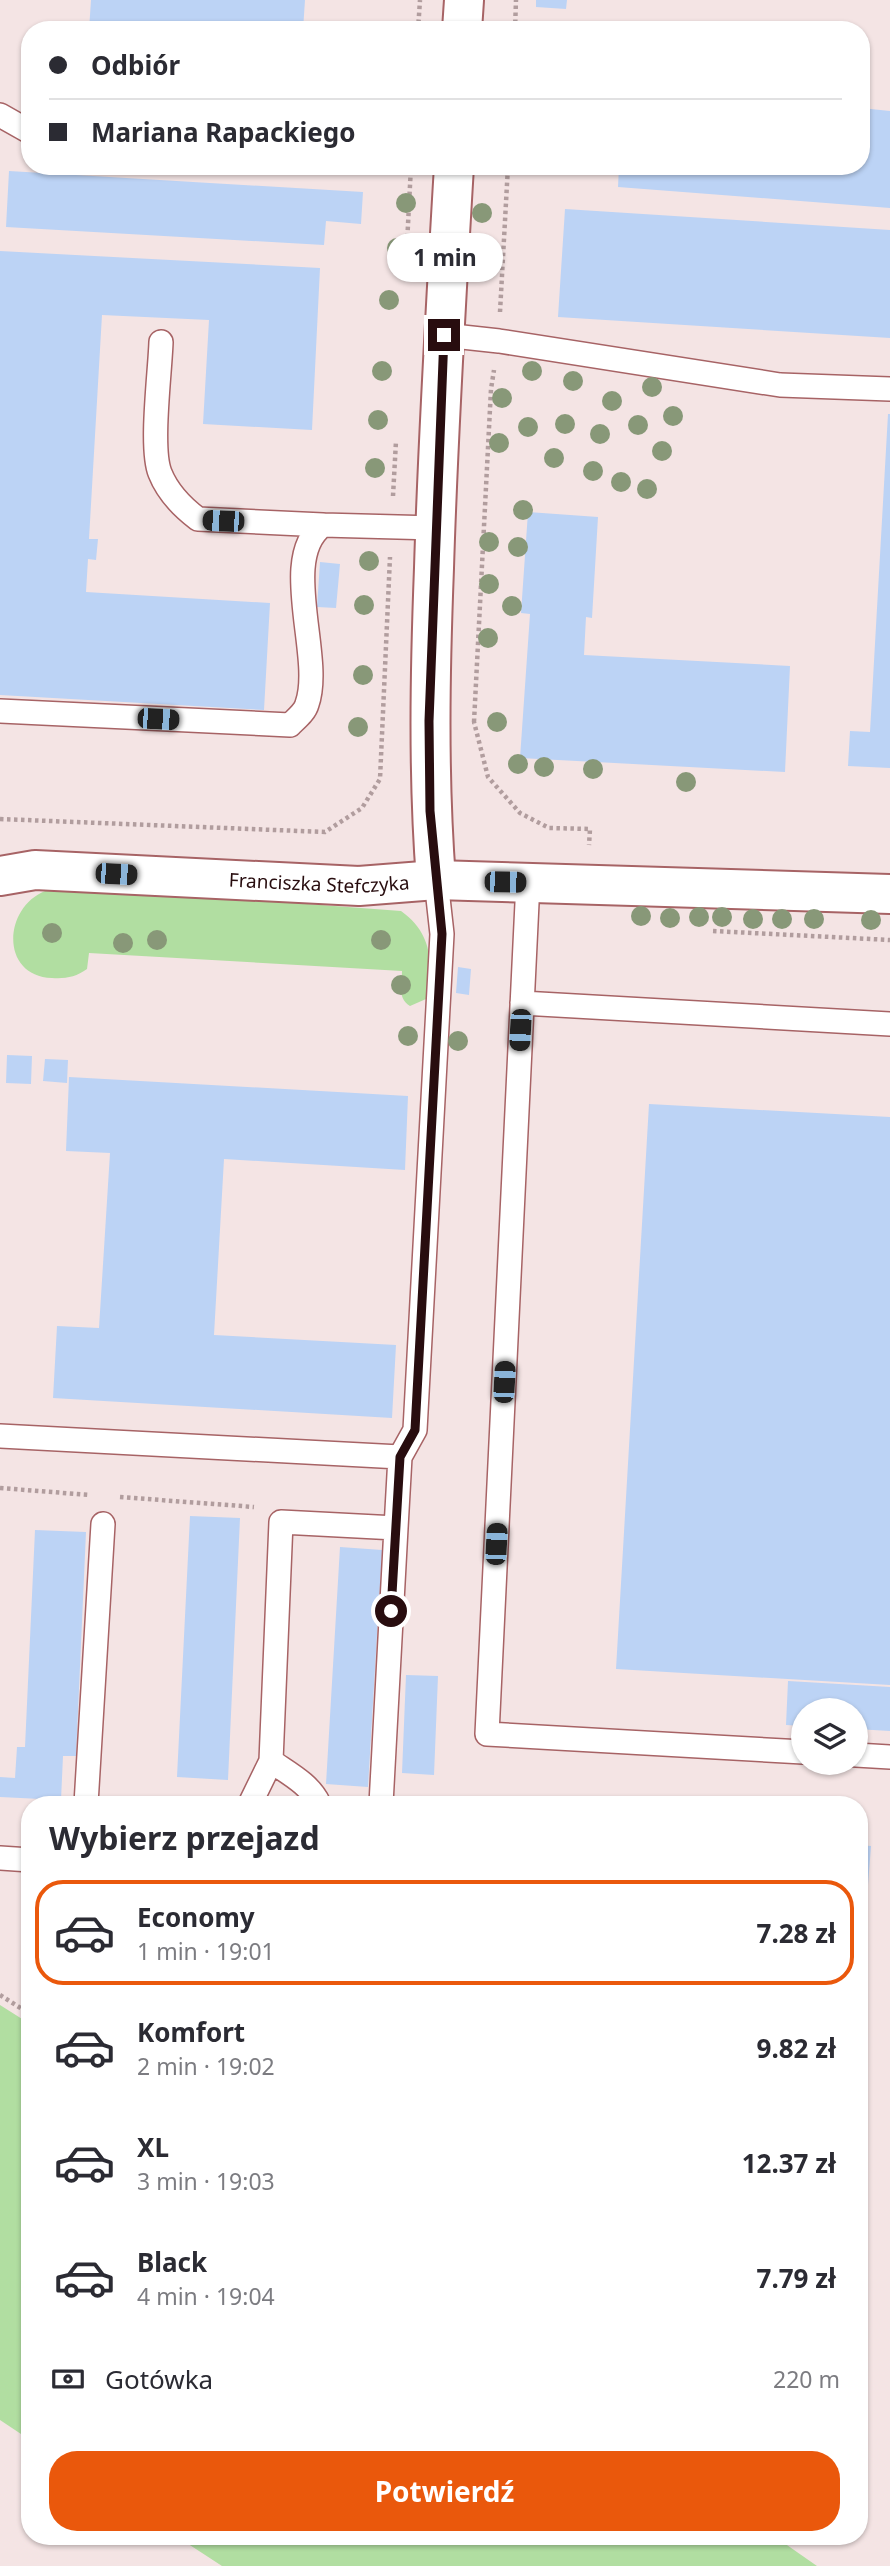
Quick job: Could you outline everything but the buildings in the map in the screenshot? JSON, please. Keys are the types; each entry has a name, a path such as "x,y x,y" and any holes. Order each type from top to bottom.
{"street":[{"path":"463,21 464,0"},
{"path":"436,880 430,811 429,721 435,528 453,175"},
{"name":"Franciszka Stefczyka","path":"0,876 35,870 359,886 436,880 890,894"}],"lane":[{"path":"0,115 21,127"},
{"path":"444,335 499,341 780,385 890,389"},
{"path":"161,342 156,450 159,471 182,507 198,520 435,528"},
{"path":"0,711 290,725 307,707 313,682 304,597 304,555 314,532 323,525"},
{"path":"381,1796 400,1457 415,1430 442,934 436,880"},
{"path":"528,882 487,1734 791,1751"},
{"path":"522,1003 890,1024"},
{"path":"0,1436 400,1457"},
{"path":"254,1796 271,1761 281,1521 396,1528"},
{"path":"86,1796 103,1524"},
{"path":"868,1756 890,1757"},
{"path":"271,1761 298,1779 315,1796"},
{"path":"0,1858 21,1859"}],"path":[{"path":"419,21 420,0"},
{"path":"515,21 516,0"},
{"path":"508,175 499,341 491,390 474,722 488,777 520,813 549,828 590,829 587,884"},
{"path":"383,721 474,722"},
{"path":"0,1488 91,1495"},
{"path":"118,1497 281,1508 281,1521"},
{"path":"0,1995 21,2008"}],"green space":[{"path":"77,887 401,911 412,920 425,939 430,961 426,999 410,1006 406,1003 401,990 402,971 89,953 87,969 75,976 52,978 35,974 23,966 16,954 13,940 21,911 45,891"},
{"path":"0,2005 21,2018 21,2434 0,2420"},
{"path":"190,2545 787,2545 817,2566 222,2566"}],"route":[{"path":"391,1611 400,1457 415,1430 442,934 430,811 429,721 444,335"}]}
